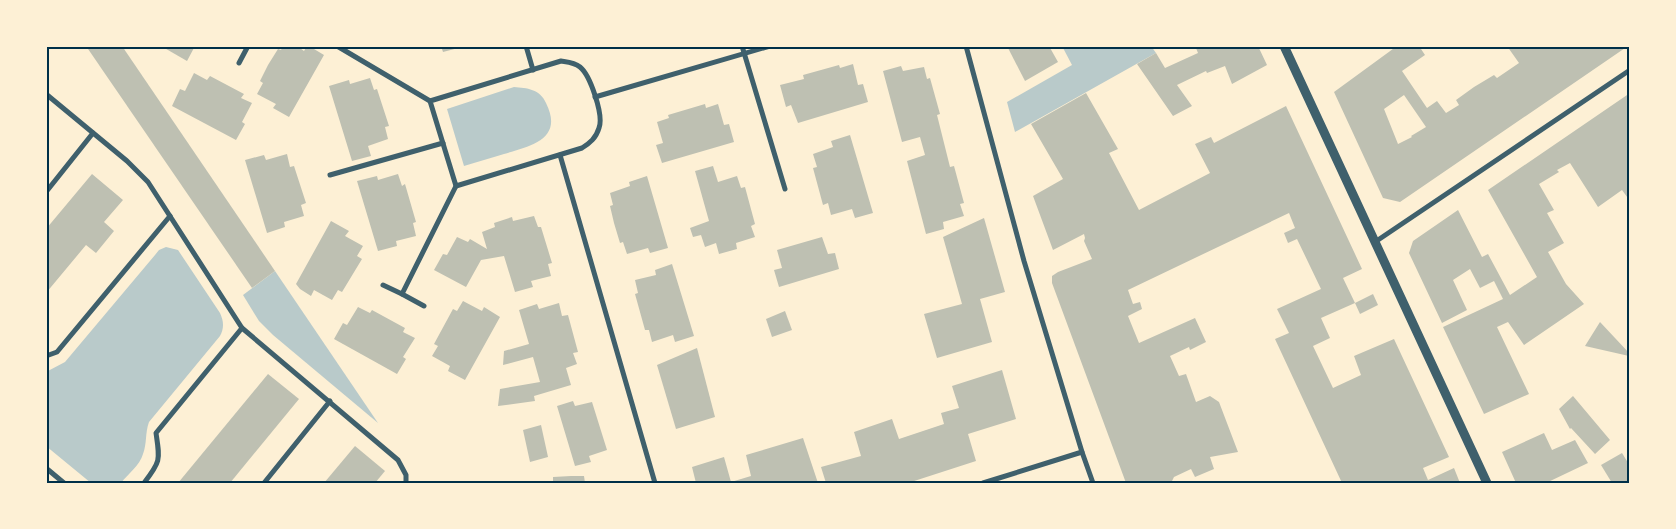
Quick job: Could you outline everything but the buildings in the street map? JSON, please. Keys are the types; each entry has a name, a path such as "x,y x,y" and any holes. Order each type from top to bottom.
{"street":[{"path":"239,63 248,46"},
{"path":"337,46 430,101 456,186 402,294"},
{"path":"526,46 533,70"},
{"path":"742,46 785,189"},
{"path":"595,97 770,46"},
{"path":"966,46 1024,261 1093,483"},
{"path":"1284,46 1487,483"},
{"path":"430,101 561,61 571,62 585,72 595,97 600,115 600,126 591,143 560,155 456,186"},
{"path":"1375,242 1630,70"},
{"path":"46,94 138,171 148,182 242,328 398,460 406,475 406,483"},
{"path":"46,192 93,133"},
{"path":"330,176 443,143"},
{"path":"560,155 655,483"},
{"path":"46,356 57,352 170,216"},
{"path":"383,285 424,306"},
{"path":"144,483 159,462 156,433 242,328"},
{"path":"264,483 330,401"},
{"path":"983,483 1082,452"},
{"path":"46,468 64,483"}],"shaded area":[{"path":"1062,46 1151,46 1156,53 1015,132 1007,102 1072,65"},
{"path":"514,87 533,90 543,98 550,115 551,125 548,133 534,144 524,148 464,166 447,109"},
{"path":"166,247 178,250 220,313 223,322 222,330 220,336 149,422 143,454 134,469 121,483 91,483 46,446 46,372 65,362 159,250"},
{"path":"275,271 378,423 273,335 259,321 243,295"}]}
